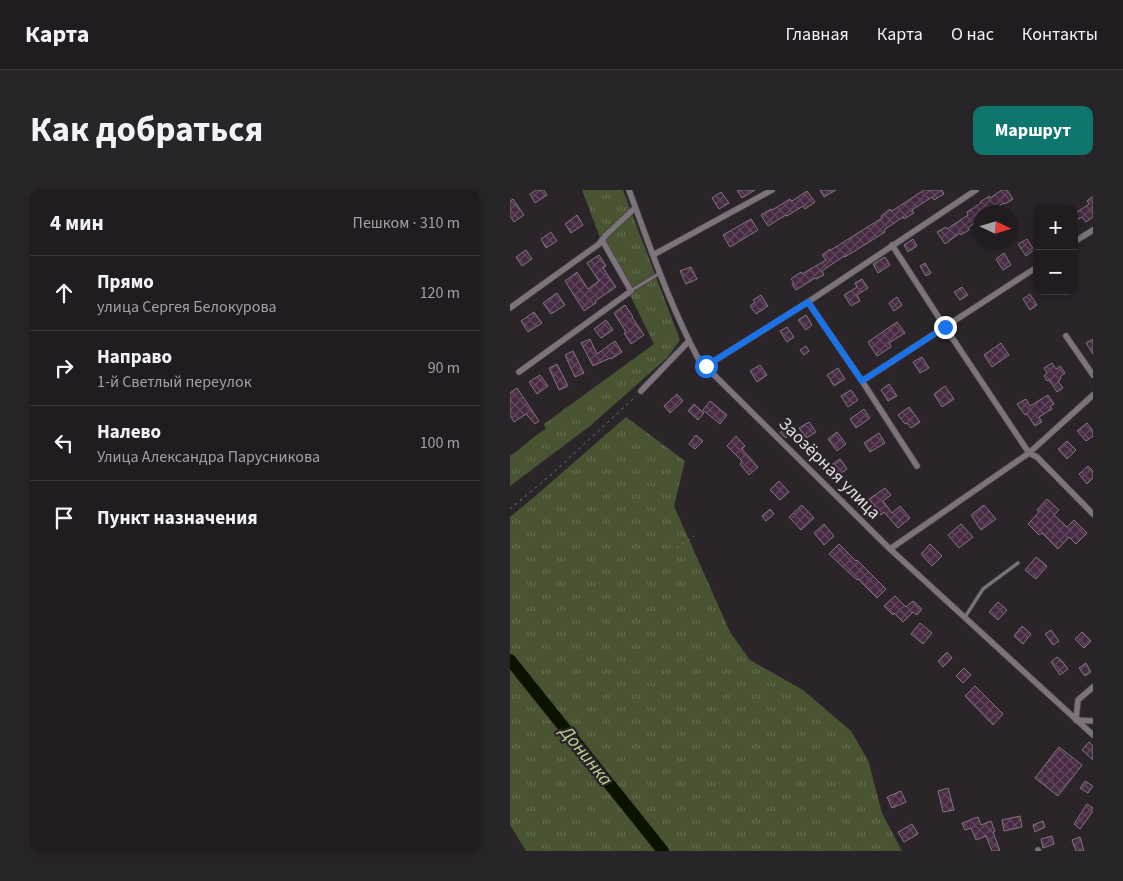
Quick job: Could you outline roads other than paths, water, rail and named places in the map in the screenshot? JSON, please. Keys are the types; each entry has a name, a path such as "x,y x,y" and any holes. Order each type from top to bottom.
{"street":[{"name":"Заозёрная улица","path":"628,190 660,273 699,360 890,549 1093,736"},
{"path":"653,255 772,190"},
{"path":"706,366 808,302 976,190"},
{"path":"510,308 602,240 635,208"},
{"path":"1078,239 1093,230"},
{"path":"519,372 631,291 602,240"},
{"path":"892,245 1029,453 1037,457 1093,514"},
{"path":"862,381 1033,270"},
{"path":"808,302 917,466"},
{"path":"1066,336 1093,376"},
{"path":"641,391 689,341"},
{"path":"890,549 1029,453 1093,395"},
{"path":"1093,686 1078,700 1076,720 1093,721"}],"lane":[{"path":"631,291 660,273"},
{"path":"965,618 983,589 1018,563"}],"waterway":[{"name":"Донинка","path":"510,660 663,851"}]}
